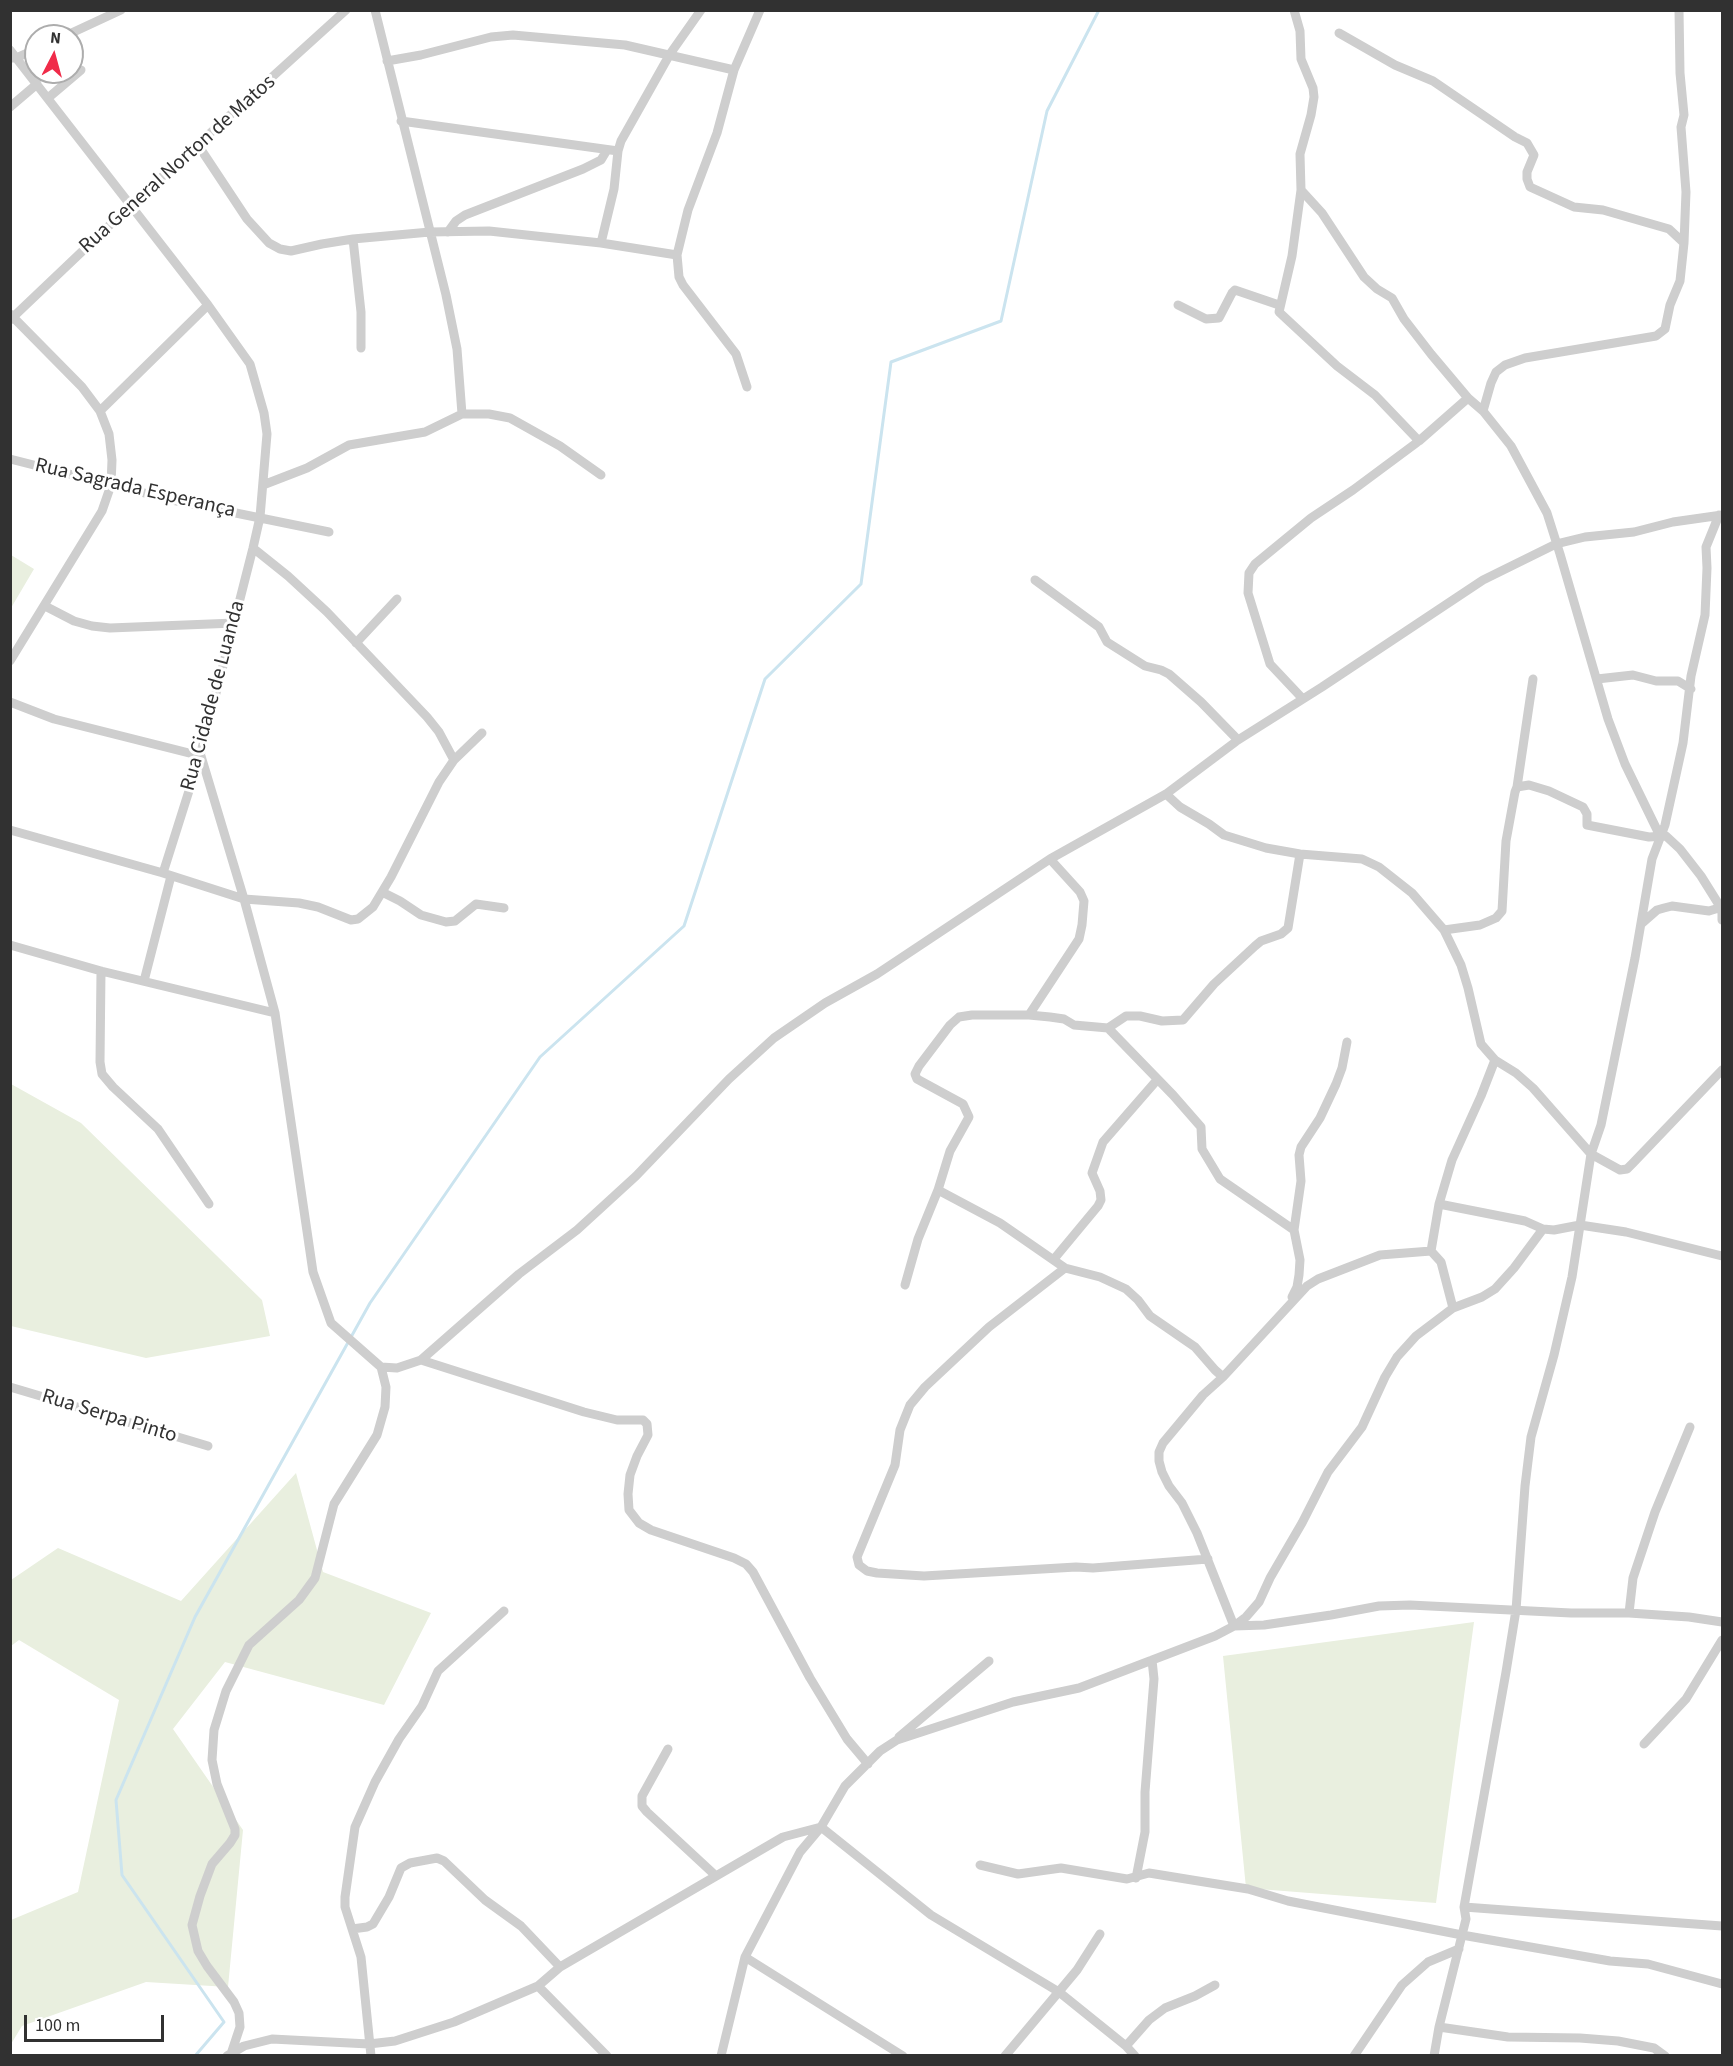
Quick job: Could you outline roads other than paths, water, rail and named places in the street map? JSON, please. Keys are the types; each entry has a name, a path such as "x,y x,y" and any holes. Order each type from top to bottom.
{"street":[{"path":"84,27 121,10"},
{"name":"Rua General Norton de Matos","path":"12,317 132,204 346,10"},
{"path":"375,10 457,349 462,414"},
{"path":"601,243 614,189 618,151 627,128 670,54 701,10"},
{"path":"747,387 736,354 683,285 679,277 677,255 688,210 717,132 734,70 760,10"},
{"path":"1294,10 1299,31 1301,59 1313,88 1314,97 1300,154 1301,190 1292,256 1279,312 1343,372 1375,395 1419,441"},
{"path":"1483,411 1496,372 1505,365 1525,358 1660,334 1665,329 1670,305 1680,281 1684,243 1686,192 1681,127 1684,115 1680,74 1679,10"},
{"path":"1339,33 1395,65 1433,81 1527,143 1534,156 1527,172 1530,187 1574,207 1603,210 1669,229 1684,243"},
{"path":"387,61 491,37 513,35 625,45 734,70"},
{"name":"Rua Cidade de Luanda","path":"12,55 24,69"},
{"path":"10,107 37,84"},
{"name":"Rua Cidade de Luanda","path":"37,84 132,204 250,364 258,388 267,434 260,517 254,548 167,875 144,981"},
{"path":"48,98 64,84"},
{"path":"401,121 618,151"},
{"path":"198,145 247,219 269,243 280,249 291,251 353,239 430,232 489,231 601,243 677,255"},
{"path":"448,232 456,221 465,215 583,169 601,160 607,150"},
{"path":"1301,190 1322,213 1364,277 1392,298 1404,319 1431,354 1467,398 1483,411 1511,446 1546,513 1608,719 1625,764 1660,836"},
{"path":"353,239 361,312 361,348"},
{"path":"1178,305 1206,319 1219,318 1235,290 1279,305"},
{"path":"100,411 208,305"},
{"path":"10,661 102,510 111,485 112,460 109,434 100,411 82,387 12,317"},
{"path":"1302,699 1270,664 1248,593 1249,573 1255,564 1311,518 1419,441 1467,398"},
{"path":"263,485 307,468 349,446 425,432 462,414 489,414 510,418 540,433 601,475"},
{"name":"Rua Sagrada Esperança","path":"10,459 111,485 329,532"},
{"path":"10,702 54,718 200,756 244,899 275,1013 313,1272 331,1323 381,1367 397,1368 421,1360 519,1274 577,1230 636,1176 729,1079 774,1038 825,1003 877,974 1050,859 1166,794 1238,740 1483,580 1556,544 1585,537 1634,532 1673,522 1721,515"},
{"path":"1434,2055 1466,1919 1464,1907 1516,1610 1531,1437 1572,1278 1591,1154 1601,1125 1652,859 1665,825 1683,743 1698,639 1705,615 1706,547 1721,515"},
{"path":"254,548 288,576 427,717 439,732 454,760"},
{"path":"1035,580 1099,627 1107,642 1145,666 1169,674 1201,702 1238,740"},
{"path":"356,643 398,599"},
{"path":"45,606 74,621 110,628 235,623"},
{"path":"1597,679 1633,675 1656,681 1678,681 1691,689"},
{"path":"1444,930 1480,925 1496,918 1502,911 1506,841 1517,787 1533,679"},
{"path":"11,831 244,899 298,903 318,907 351,920 358,919 373,908 439,782 454,760 482,733"},
{"path":"1517,787 1529,785 1580,805 1587,814 1587,825 1649,837 1666,836 1680,849 1722,907 1722,921"},
{"path":"1166,794 1180,807 1224,835 1266,848 1300,854 1353,858 1379,867 1412,893 1444,930 1465,977 1481,1044 1494,1060 1516,1072 1533,1088 1591,1154 1620,1170 1627,1169 1722,1070"},
{"path":"905,1285 918,1239 938,1190 950,1151 969,1117 963,1104 916,1079 915,1074 919,1066 950,1025 959,1017 972,1015 1029,1015 1064,1019 1074,1025 1108,1028 1126,1016 1140,1016 1162,1021 1183,1020 1214,984 1255,946 1261,941 1281,934 1287,928 1300,854"},
{"path":"1029,1015 1079,939 1083,918 1084,901 1080,892 1050,859"},
{"path":"382,892 421,915 446,922 455,921 476,904 504,908"},
{"path":"1641,924 1657,910 1671,906 1709,911 1722,907"},
{"path":"10,945 275,1013"},
{"path":"101,970 100,1062 102,1074 158,1129 209,1204"},
{"path":"1108,1028 1201,1127 1202,1149 1220,1179 1294,1230"},
{"path":"1288,1304 1297,1287 1299,1275 1300,1260 1294,1230 1301,1181 1299,1155 1301,1147 1320,1118 1336,1084 1347,1042"},
{"path":"1431,1251 1439,1204 1452,1160 1494,1060"},
{"path":"1054,1259 1101,1200 1100,1191 1092,1173 1102,1142 1157,1080"},
{"path":"938,1190 1000,1223 1065,1268 1100,1277 1126,1289 1150,1316 1195,1347 1223,1377"},
{"path":"1439,1204 1525,1221 1543,1229 1554,1230 1580,1225 1626,1232 1722,1256"},
{"path":"880,1751 897,1740 1013,1702 1079,1688 1215,1636 1246,1617 1259,1602 1328,1472 1362,1427 1397,1357 1416,1336 1454,1308 1495,1289 1543,1229"},
{"path":"1234,1626 1213,1577 1208,1559 1182,1503 1162,1472 1159,1461 1163,1443 1203,1395 1223,1377 1306,1286 1318,1279 1380,1255 1431,1251"},
{"path":"1431,1251 1441,1262 1454,1308"},
{"path":"1065,1268 989,1327 925,1387 910,1405 900,1430 895,1465 857,1557 859,1565 867,1571 877,1573 924,1576 1076,1567 1093,1568 1208,1559"},
{"path":"421,1360 584,1412 617,1419 643,1420 647,1424 648,1435 630,1475 629,1510 639,1523 651,1530 746,1564 753,1572 810,1678 848,1739 868,1764"},
{"path":"229,2055 240,2027 239,2013 234,2002 198,1951 192,1925 212,1864 235,1835 235,1829 217,1784 212,1760 214,1730 226,1691 249,1645 299,1599 315,1578 334,1504 377,1435 385,1407 386,1387 381,1367"},
{"name":"Rua Serpa Pinto","path":"10,1387 208,1446"},
{"path":"1629,1613 1633,1578 1655,1512 1690,1427"},
{"path":"1259,1602 1264,1625"},
{"path":"1234,1626 1264,1625 1379,1606 1440,1605 1483,1609 1629,1613 1722,1622"},
{"path":"371,2055 361,1957 345,1907 355,1827 375,1782 399,1739 422,1706 438,1671 504,1611"},
{"path":"1644,1744 1686,1699 1722,1640"},
{"path":"1136,1878 1145,1832 1145,1792 1154,1679 1152,1660"},
{"path":"721,2055 745,1957 800,1852 821,1827 845,1786 880,1751 901,1736 989,1661"},
{"path":"668,1749 642,1796 642,1806 717,1876"},
{"path":"229,2055 244,2046 272,2039 369,2044 395,2041 454,2022 538,1986 560,1967 783,1837 821,1827"},
{"path":"821,1827 931,1916 1059,1992 1135,2055"},
{"path":"351,1929 367,1927 375,1921 389,1898 401,1868 410,1863 437,1858 444,1861 485,1900 521,1926 560,1967"},
{"path":"980,1865 1018,1874 1061,1868 1127,1879 1149,1873 1248,1889 1288,1901 1462,1935 1610,1960 1648,1964 1722,1984"},
{"path":"1464,1907 1722,1926"},
{"path":"1005,2055 1059,1992 1100,1934"},
{"path":"1354,2055 1402,1985 1428,1962 1459,1949"},
{"path":"745,1957 903,2055"},
{"path":"1126,2046 1149,2020 1165,2008 1195,1996 1215,1984"},
{"path":"538,1986 607,2055"},
{"path":"1439,2027 1508,2037 1618,2041 1654,2048 1665,2055"}],"waterway":[{"path":"195,2056 224,2022 122,1875 116,1800 195,1617 370,1303 540,1057 684,926 765,679 861,584 891,362 1001,321 1047,111 1099,10"}]}
